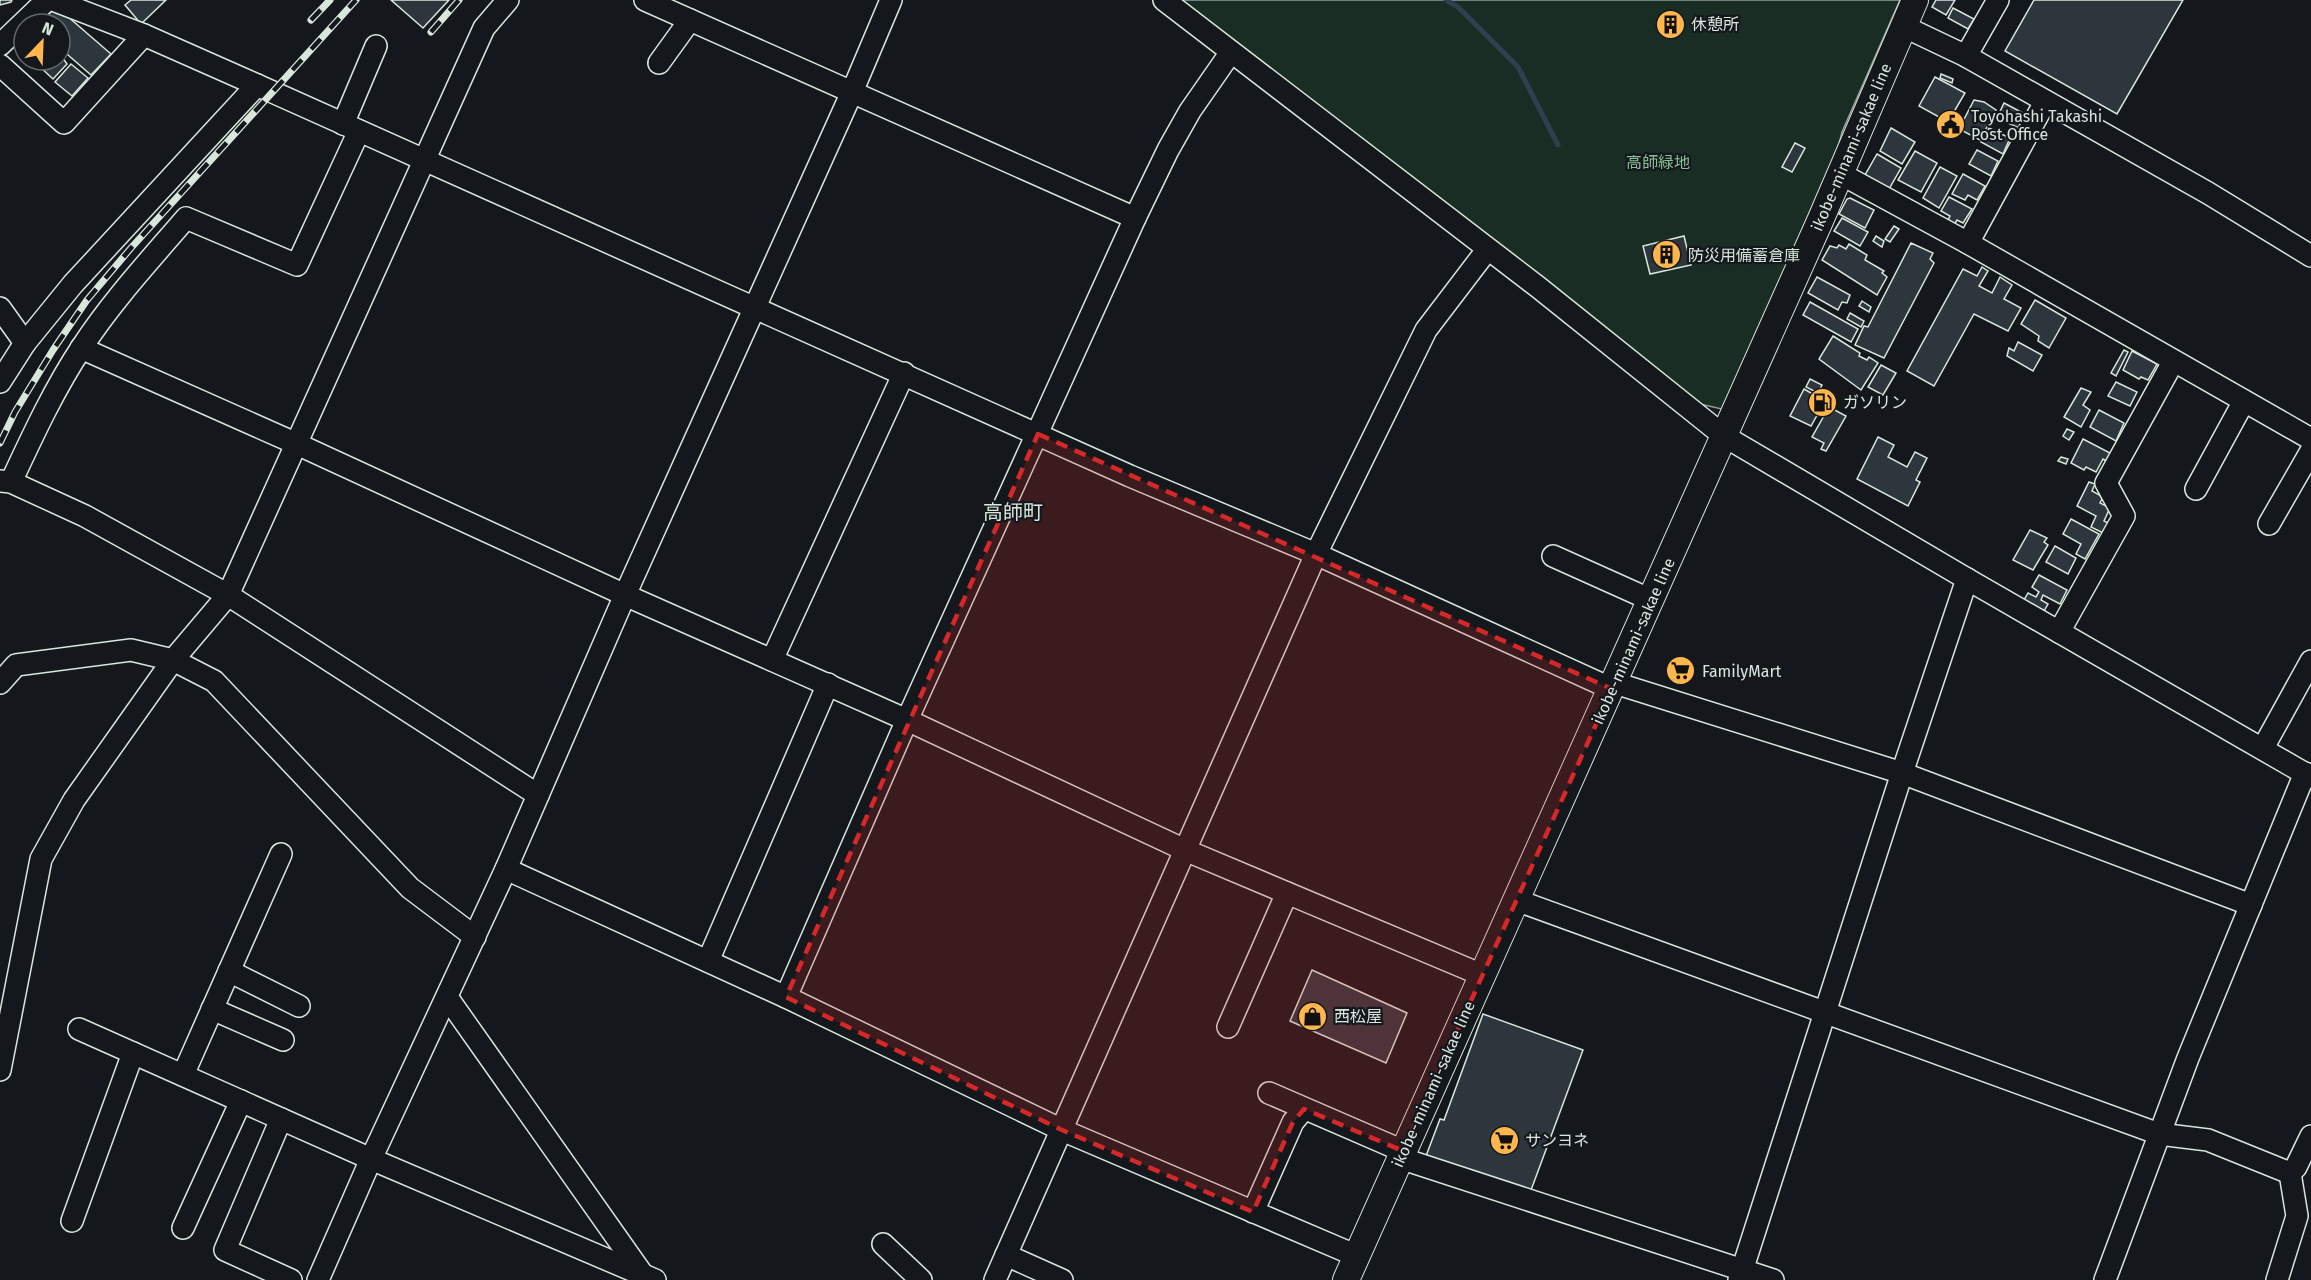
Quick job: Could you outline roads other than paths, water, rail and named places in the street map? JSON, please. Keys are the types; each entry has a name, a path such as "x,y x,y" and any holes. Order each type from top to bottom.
{"main road":[{"name":"ikobe-minami-sakae line","path":"1346,1280 1652,600 1841,174 1915,0"}],"street":[{"path":"0,45 47,0"},
{"path":"53,0 144,35 1130,476 1316,554 1613,686 1902,773 2251,905"},
{"path":"0,1070 40,859 74,800 173,660 228,595 484,28 508,0"},
{"path":"645,0 1135,218"},
{"path":"318,1280 371,1159 506,869 625,595 852,92 891,0"},
{"path":"1164,0 1538,287 1724,436 2308,775 2251,905 2159,1134 2104,1280"},
{"path":"1966,56 1998,0"},
{"path":"659,63 690,20"},
{"path":"1903,26 1966,56 2208,194 2311,256"},
{"path":"0,65 64,123 144,35"},
{"path":"376,46 351,127 297,265 186,218 107,311 81,348 6,482 85,516 228,595 538,795"},
{"path":"786,997 908,720 1135,218 1190,111 1231,52"},
{"path":"0,382 25,343 73,284 257,85"},
{"path":"1968,243 2045,102"},
{"path":"1841,174 1968,243 2311,439"},
{"path":"995,1280 1316,554 1426,330 1487,250"},
{"path":"0,308 25,343"},
{"path":"81,348 297,444 625,595 908,720 1185,850 1482,975"},
{"path":"2059,632 2124,516 2106,483 2173,362"},
{"path":"772,660 904,373"},
{"path":"2196,489 2244,401"},
{"path":"2269,524 2311,451"},
{"path":"1552,556 1652,600"},
{"path":"1740,1275 1967,579"},
{"path":"0,683 16,665 131,650 173,660 214,681 410,888 475,937"},
{"path":"2263,748 2311,662"},
{"path":"708,962 828,684"},
{"path":"183,1075 281,854"},
{"path":"506,869 786,997 1062,1130 1357,1256"},
{"path":"1228,1027 1287,893"},
{"path":"1516,900 2159,1134 2208,1140 2290,1173"},
{"path":"229,971 299,1006"},
{"path":"447,997 649,1278"},
{"path":"212,1009 283,1040"},
{"path":"79,1029 371,1159 649,1278"},
{"path":"72,1221 133,1053"},
{"path":"1269,1093 1402,1155 1740,1275 1773,1280"},
{"path":"183,1228 241,1101"},
{"path":"1253,1212 1293,1122 1304,1109"},
{"path":"281,1119 225,1250 291,1280"},
{"path":"2290,1173 2296,1167 2311,1136"},
{"path":"2277,1280 2297,1216 2290,1173"},
{"path":"883,1244 921,1280"},
{"path":"1006,1255 1062,1280"}],"waterway":[{"path":"1446,0 1458,7 1518,67 1558,145"}],"railway":[{"path":"311,20 330,0"},
{"path":"0,443 15,412 87,300 131,248 356,0"},
{"path":"431,32 459,0"}],"place":[{"name":"休憩所","path":"1670,24"},
{"name":"Toyohashi Takashi Post Office","path":"1950,125"},
{"name":"防災用備蓄倉庫","path":"1667,255"},
{"name":"ガソリン","path":"1822,402"},
{"name":"FamilyMart","path":"1681,671"},
{"name":"西松屋","path":"1313,1016"},
{"name":"サンヨネ","path":"1504,1140"}],"district":[{"name":"高師町","path":"1013,512"}],"park label":[{"name":"高師緑地","path":"1658,162"}]}
